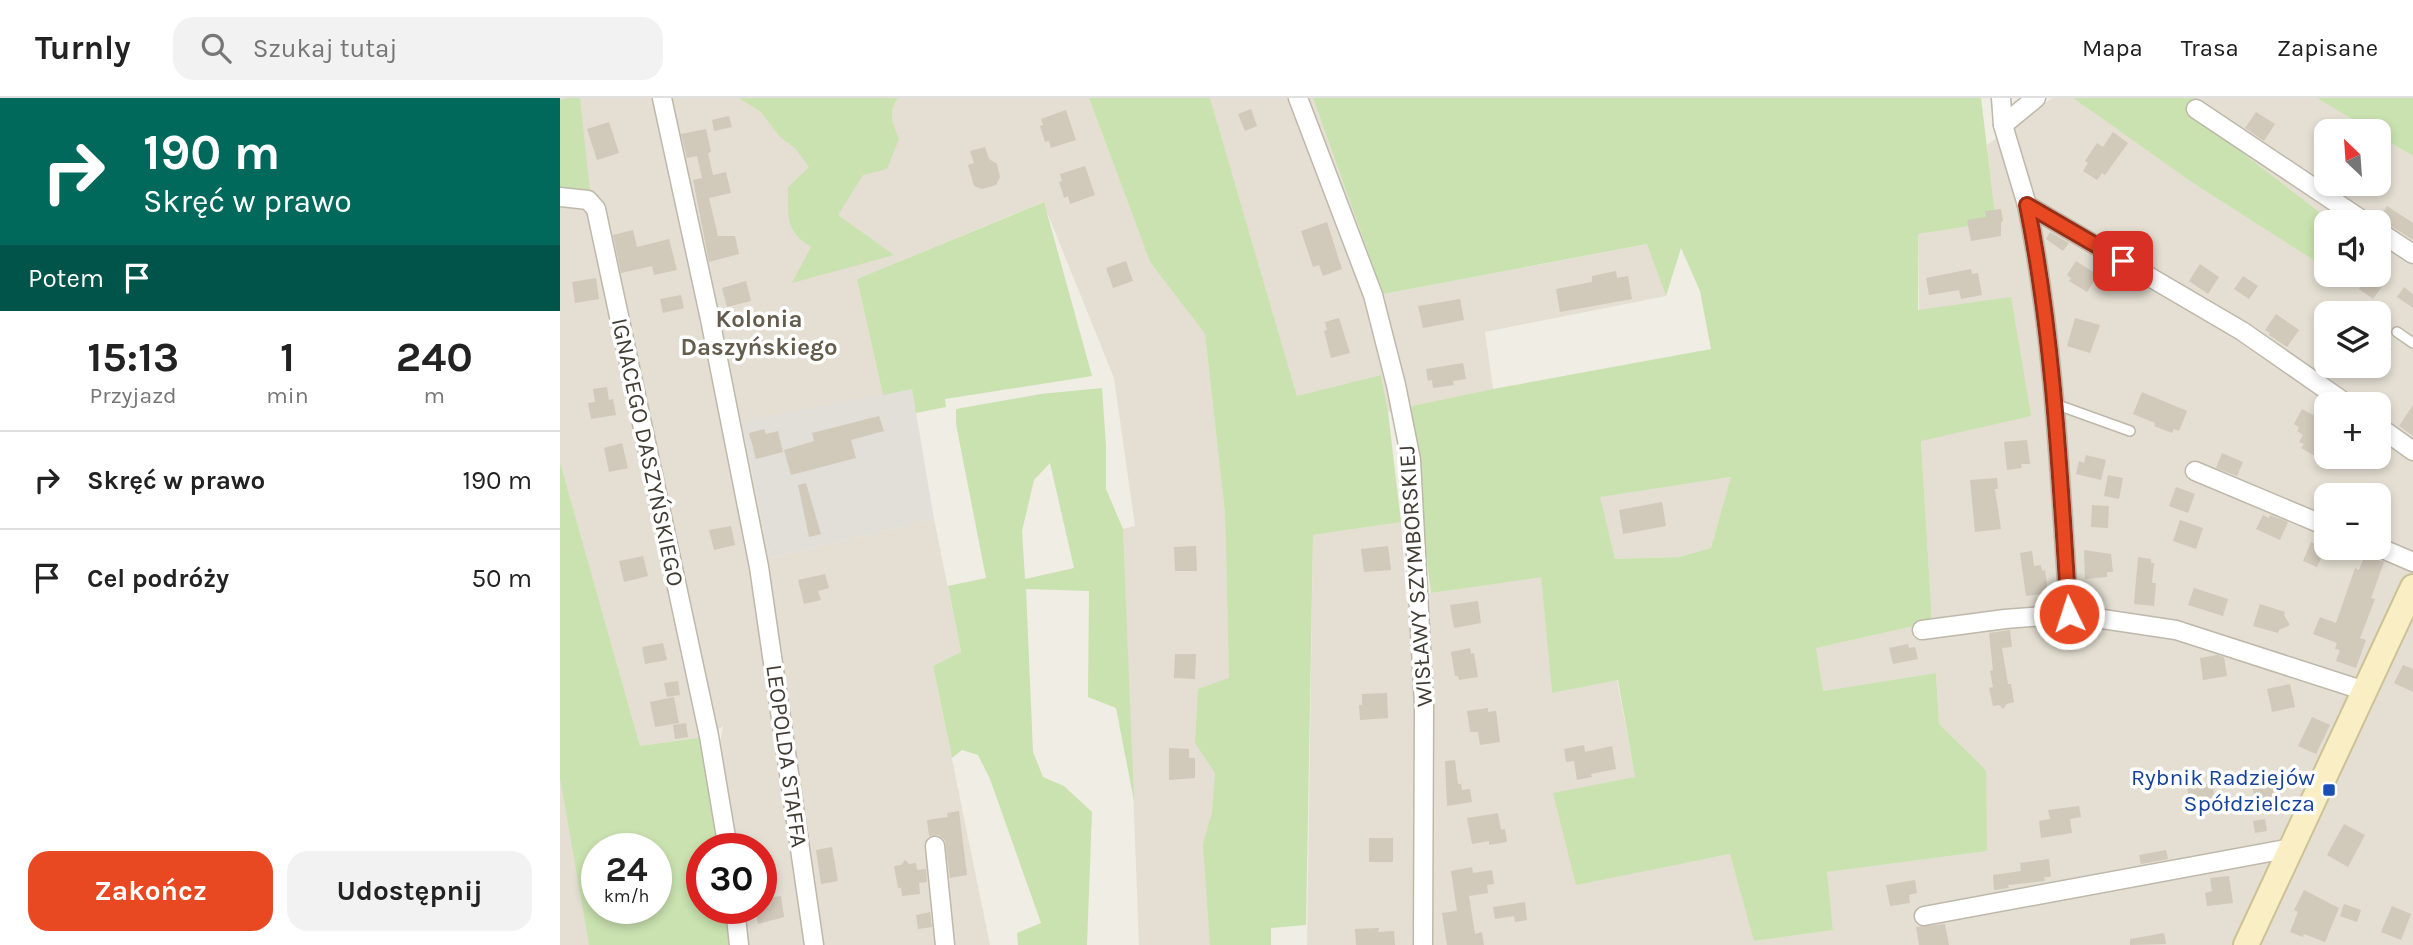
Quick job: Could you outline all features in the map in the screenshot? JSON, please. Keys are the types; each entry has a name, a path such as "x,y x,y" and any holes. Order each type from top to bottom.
{"street":[{"name":"LEOPOLDA STAFFA","path":"662,98 710,319 759,567 814,945"},
{"name":"WISŁAWY SZYMBORSKIEJ","path":"1298,98 1373,295 1396,385 1411,460 1424,705 1423,945"},
{"path":"2001,98 2003,125 2027,205 2036,247 2055,404 2069,614"},
{"path":"2003,125 2036,98"},
{"path":"2196,108 2347,210"},
{"name":"IGNACEGO DASZYŃSKIEGO","path":"560,197 589,200 596,209 709,736 724,833"},
{"path":"2027,205 2242,331 2330,392"},
{"path":"2391,240 2413,254"},
{"path":"2391,435 2413,451"},
{"path":"2194,471 2314,521"},
{"path":"2391,553 2413,562"},
{"path":"2246,945 2365,691 2407,621 2413,587"},
{"path":"1922,630 2069,614 2176,630 2365,691"},
{"path":"936,846 945,945"},
{"path":"1924,916 2291,848"},
{"path":"737,924 739,945"}],"lane":[{"path":"2397,332 2413,343"},
{"path":"2055,404 2130,431"}],"shaded area":[{"path":"560,98 1089,98 1150,262 1205,334 1225,513 1236,945 1139,945 1123,529 1135,526 1114,378 1043,202 857,279 883,395 741,423 770,558 934,519 961,652 933,666 990,945 735,945 732,924 777,924 777,833 717,833 711,797 723,726 709,736 640,746 560,462"},
{"path":"1210,98 1313,98 1383,294 1648,244 1666,296 1485,332 1493,389 1388,412 1381,375 1297,396"},
{"path":"2052,98 2073,98 2193,183 2314,261 2314,287 2391,287 2391,210 2316,210 2186,110 2196,98 2317,98 2352,119 2314,119 2314,196 2391,196 2391,143 2413,156 2413,945 1307,945 1313,535 1401,522 1406,597 1541,576 1552,693 1617,680 1635,777 1576,884 1731,854 1755,941 1833,930 1826,872 1986,851 1986,770 1939,724 1936,673 1823,691 1816,648 1932,622 1921,440 1918,234 1996,222 1987,145"},
{"path":"912,388 934,519 770,558 741,422"},
{"path":"1732,477 1711,548 1679,557 1615,559 1599,497"},
{"path":"560,779 581,899 581,924 585,924 589,945 560,945"}],"green space":[{"path":"580,98 590,192 560,192 560,100"},
{"path":"739,98 898,98 892,113 899,139 887,169 863,175 838,215 894,255 792,283 811,247 796,235 792,228 788,187 809,167 795,148 780,137 761,112"},
{"path":"1089,98 1210,98 1297,396 1381,375 1401,522 1313,535 1306,925 1271,928 1271,945 1210,945 1203,844 1212,812 1215,773 1195,743 1198,689 1229,678 1225,513 1205,334 1150,262"},
{"path":"1313,98 1981,98 1996,222 1918,234 1918,310 2011,297 2031,416 1921,441 1932,622 1816,648 1823,691 1936,673 1939,724 1986,770 1987,851 1827,872 1833,930 1754,941 1730,854 1576,885 1553,793 1635,777 1618,680 1552,693 1541,577 1431,593 1408,407 1711,349 1700,291 1681,248 1666,296 1647,244 1383,294","holes":["1731,477 1711,548 1679,557 1615,559 1600,497"]},
{"path":"2073,98 2196,98 2187,110 2316,210 2314,210 2314,261 2193,183"},
{"path":"2317,98 2413,98 2413,156 2391,143 2391,119 2352,119"},
{"path":"1044,202 1092,376 945,399 946,407 916,413 912,389 883,395 857,279"},
{"path":"1102,388 1106,489 1123,529 1134,801 1116,708 1088,697 1089,591 1026,589 1033,752 1043,777 1064,786 1092,812 1087,945 1018,945 1017,933 1041,923 990,779 978,755 962,750 952,758 933,666 961,652 948,586 986,578 956,424 956,409 1041,394","holes":["1050,463 1074,568 1025,579 1022,531 1034,480"]},
{"path":"560,462 640,746 704,737 715,833 686,833 686,924 727,924 729,945 589,945 585,924 672,924 672,833 581,833 581,899 560,779"}],"building":[{"path":"1251,109 1257,126 1245,131 1238,114"},
{"path":"1066,110 1076,140 1051,148 1049,141 1045,142 1040,126 1043,125 1041,119"},
{"path":"2256,112 2275,124 2264,141 2245,128"},
{"path":"729,116 732,127 714,131 712,120"},
{"path":"609,122 619,153 597,160 587,129"},
{"path":"706,129 713,175 726,172 731,193 709,198 718,236 735,236 739,254 709,262 693,180 702,178 697,156 687,158 681,134"},
{"path":"2113,132 2128,143 2105,175 2102,173 2097,180 2083,171 2088,163 2085,161 2097,143 2103,147"},
{"path":"985,147 989,159 997,164 1000,177 996,185 982,189 974,186 968,165 974,163 970,151"},
{"path":"1085,166 1095,195 1070,204 1068,196 1064,198 1059,182 1062,181 1060,174"},
{"path":"2387,206 2413,223 2413,240 2391,226 2391,210 2384,210"},
{"path":"2001,209 2001,236 1971,241 1967,220 1986,217 1985,211"},
{"path":"1327,222 1342,269 1323,276 1319,265 1313,267 1301,231"},
{"path":"633,230 637,247 669,239 677,270 654,275 652,266 621,273 613,235"},
{"path":"2050,232 2069,243 2063,251 2046,239"},
{"path":"1126,261 1133,281 1113,288 1106,268"},
{"path":"2076,261 2098,275 2087,292 2069,281 2071,278 2067,275"},
{"path":"2200,264 2219,277 2208,294 2189,281"},
{"path":"1971,269 1972,274 1978,273 1982,295 1961,299 1959,290 1929,295 1926,278"},
{"path":"1616,271 1617,278 1628,276 1632,299 1560,312 1556,289 1592,282 1592,276"},
{"path":"2243,276 2258,286 2249,299 2234,289"},
{"path":"596,278 599,299 575,303 572,282"},
{"path":"746,281 751,301 727,307 722,288"},
{"path":"2360,287 2382,287 2373,299 2359,289"},
{"path":"2404,287 2413,294 2413,308 2397,297"},
{"path":"681,295 684,308 663,313 660,299"},
{"path":"1460,299 1464,320 1423,328 1418,306"},
{"path":"2276,314 2299,330 2287,347 2265,330"},
{"path":"1339,318 1350,353 1331,358 1324,331 1327,330 1325,322"},
{"path":"2075,318 2100,325 2090,353 2067,346"},
{"path":"1463,363 1466,379 1453,381 1454,385 1433,388 1432,380 1428,381 1426,369"},
{"path":"607,387 616,415 591,419 588,403 595,402 593,389"},
{"path":"2142,392 2187,411 2179,431 2174,429 2172,433 2133,414"},
{"path":"2413,405 2413,436 2399,426"},
{"path":"2302,409 2313,415 2314,455 2301,448 2304,444 2299,442 2303,435 2297,431 2299,427 2294,424"},
{"path":"879,416 884,431 851,440 856,458 791,475 784,450 814,441 812,433"},
{"path":"764,429 766,434 778,431 783,452 756,459 749,433"},
{"path":"2027,440 2030,464 2021,464 2022,468 2007,470 2004,442"},
{"path":"622,443 628,468 609,472 604,448"},
{"path":"2222,453 2243,462 2237,476 2216,468"},
{"path":"2086,455 2106,460 2101,480 2076,474 2079,461 2084,463"},
{"path":"2108,475 2123,478 2119,499 2104,496"},
{"path":"1997,478 1998,489 1995,489 2001,529 1975,532 1970,480"},
{"path":"806,483 821,534 809,537 798,485"},
{"path":"2176,487 2195,494 2188,513 2169,506"},
{"path":"1662,502 1666,526 1623,534 1619,510"},
{"path":"2092,505 2109,506 2108,528 2091,527"},
{"path":"2263,515 2288,522 2280,540 2256,529"},
{"path":"2180,520 2203,528 2196,549 2173,541"},
{"path":"731,526 735,545 714,550 709,530"},
{"path":"2311,542 2314,544 2314,560 2320,560 2317,567 2303,561"},
{"path":"1196,546 1197,571 1175,571 1174,547"},
{"path":"1388,546 1391,570 1364,572 1361,549"},
{"path":"2084,550 2111,554 2113,572 2107,572 2107,577 2085,579"},
{"path":"2032,551 2034,566 2041,565 2042,571 2045,570 2048,593 2026,596 2020,553"},
{"path":"643,556 648,576 624,582 619,561"},
{"path":"2138,557 2151,559 2151,563 2154,563 2154,606 2134,604"},
{"path":"2363,560 2384,562 2371,598 2375,599 2360,638 2366,640 2356,668 2336,661 2340,650 2335,649 2337,643 2313,634 2320,617 2336,623 2355,568 2359,570"},
{"path":"825,574 829,588 818,591 821,600 804,604 798,580"},
{"path":"2194,588 2228,599 2223,616 2188,605"},
{"path":"1478,601 1481,623 1454,628 1450,605"},
{"path":"2260,604 2285,612 2290,625 2278,633 2253,626"},
{"path":"2010,630 2012,647 2002,648 2014,702 2003,709 1999,705 1993,706 1989,688 1993,687 1990,671 1993,670 1989,633"},
{"path":"663,643 667,660 645,664 642,647"},
{"path":"1908,644 1909,648 1915,647 1918,659 1893,664 1889,648"},
{"path":"1470,648 1471,654 1474,653 1478,677 1459,680 1458,676 1455,676 1451,652"},
{"path":"1175,654 1196,654 1195,679 1174,678"},
{"path":"2217,655 2224,657 2227,676 2203,680 2200,658"},
{"path":"2403,665 2413,669 2413,692 2394,683"},
{"path":"678,681 680,695 667,697 664,683"},
{"path":"2290,684 2295,707 2272,712 2267,689"},
{"path":"1387,693 1388,718 1360,720 1359,705 1362,705 1362,694"},
{"path":"674,697 679,723 655,727 650,702"},
{"path":"1488,708 1488,712 1496,711 1500,742 1480,745 1478,732 1470,732 1467,711"},
{"path":"2312,717 2330,725 2316,754 2298,746"},
{"path":"686,723 688,737 675,739 673,725"},
{"path":"1584,745 1585,752 1612,746 1616,769 1577,780 1574,761 1566,762 1564,749"},
{"path":"1169,748 1189,749 1189,758 1195,758 1195,778 1169,780"},
{"path":"1455,760 1458,784 1461,784 1462,790 1470,789 1472,802 1447,806 1445,761"},
{"path":"2277,772 2281,795 2260,799 2259,794 2254,795 2250,777"},
{"path":"2212,783 2217,809 2192,813 2187,788"},
{"path":"2079,806 2081,817 2070,819 2072,833 2041,838 2039,821 2050,819 2048,810"},
{"path":"959,811 967,875 950,878 945,840 939,835 929,836 927,820 948,817 947,813"},
{"path":"1498,813 1501,830 1505,829 1507,842 1472,844 1467,818"},
{"path":"2265,819 2267,831 2255,833 2253,821"},
{"path":"2344,824 2365,835 2348,867 2327,855"},
{"path":"1369,838 1393,838 1393,862 1369,862"},
{"path":"832,847 838,881 821,884 816,850"},
{"path":"2166,850 2168,859 2141,864 2139,855"},
{"path":"2049,859 2051,877 2044,877 2045,881 2008,885 2009,888 1994,890 1993,875 2021,871 2020,863"},
{"path":"905,860 909,864 916,863 917,870 926,869 927,882 919,883 920,894 902,896 901,888 898,888 894,866 901,865"},
{"path":"1472,867 1473,873 1492,870 1494,884 1487,885 1488,893 1469,896 1475,934 1482,932 1484,945 1447,945 1442,913 1457,911 1451,871"},
{"path":"2229,876 2233,903 2207,906 2205,893 2212,891 2210,878"},
{"path":"1915,880 1917,893 1909,895 1910,903 1890,906 1886,885"},
{"path":"2304,890 2339,908 2325,942 2290,932 2298,912 2294,910"},
{"path":"781,896 784,917 777,919 777,897"},
{"path":"1525,902 1527,920 1515,922 1514,916 1495,919 1493,907"},
{"path":"2344,904 2361,910 2357,922 2340,916"},
{"path":"2392,906 2411,914 2401,940 2381,932"},
{"path":"930,912 932,927 918,929 916,915"},
{"path":"1945,924 1949,945 1919,945 1916,927"},
{"path":"1379,928 1378,932 1394,931 1395,945 1356,945 1355,929"},
{"path":"2164,933 2166,944 2130,945 2130,939"}],"place":[{"name":"Rybnik Radziejów Spółdzielcza","path":"2329,790"}],"district":[{"name":"Kolonia Daszyńskiego","path":"759,333"}],"route":[{"path":"2069,614 2055,404 2036,247 2027,205 2123,261"}]}
